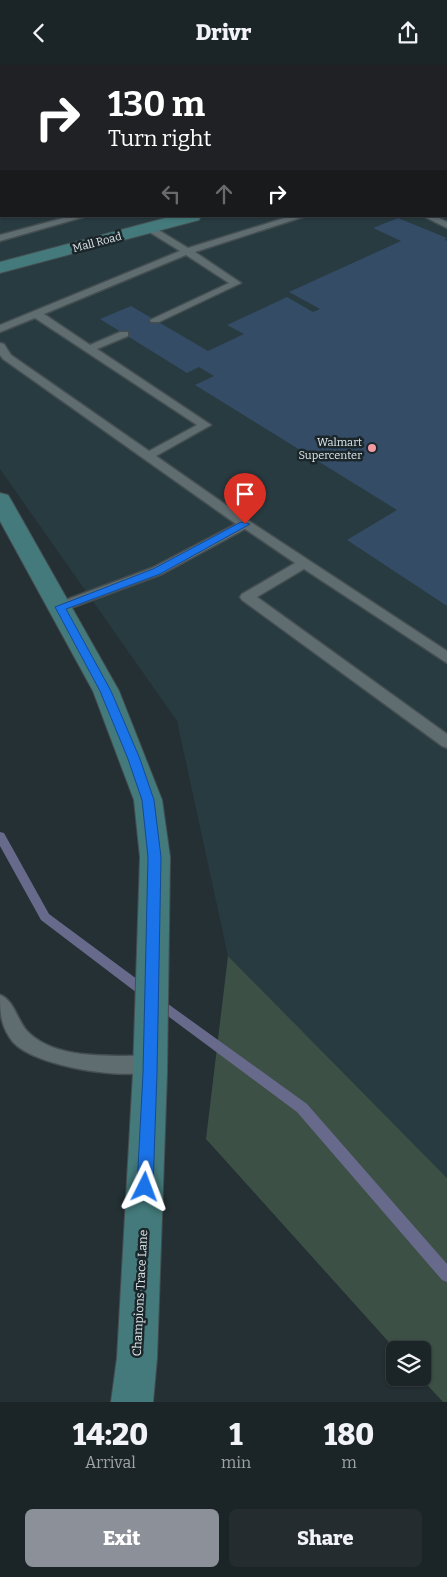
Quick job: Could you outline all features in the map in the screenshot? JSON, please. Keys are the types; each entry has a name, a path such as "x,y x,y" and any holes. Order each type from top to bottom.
{"street":[{"name":"Mall Road","path":"0,268 189,217"},
{"name":"Champions Trace Lane","path":"0,500 106,691 134,759 148,800 154,857 150,1064 137,1358 132,1402"}],"lane":[{"path":"0,238 79,217"},
{"path":"0,329 187,251 299,217"},
{"path":"429,217 447,225"},
{"path":"149,228 236,283 155,320"},
{"path":"36,314 205,425 148,456"},
{"path":"89,349 124,334"},
{"path":"0,346 7,357 245,524 447,658"},
{"path":"60,607 148,575 245,524"},
{"path":"304,563 247,597 447,742"},
{"path":"0,1003 22,1038 50,1054 85,1062 150,1064"}],"shaded area":[{"path":"0,217 447,217 447,1178 228,956 177,721 0,469"}],"green space":[{"path":"228,956 447,1178 447,1402 443,1402 428,1386 431,1386 431,1341 388,1341 206,1139"}],"building":[{"name":"Walmart Supercenter","path":"398,218 447,238 445,240 447,241 447,606 347,540 397,510 195,385 214,376 199,367 187,373 100,319 131,306 208,351 244,334 227,325 287,297 313,312 320,309 289,292 401,241 373,228"}],"waterway":[{"path":"0,836 45,917 145,992"},
{"path":"157,1001 302,1108 447,1275"}],"place":[{"name":"Walmart Supercenter","path":"372,448"}],"route":[{"path":"145,1187 150,1073 154,857 148,800 134,759 106,691 60,607 140,579 245,524"}]}
